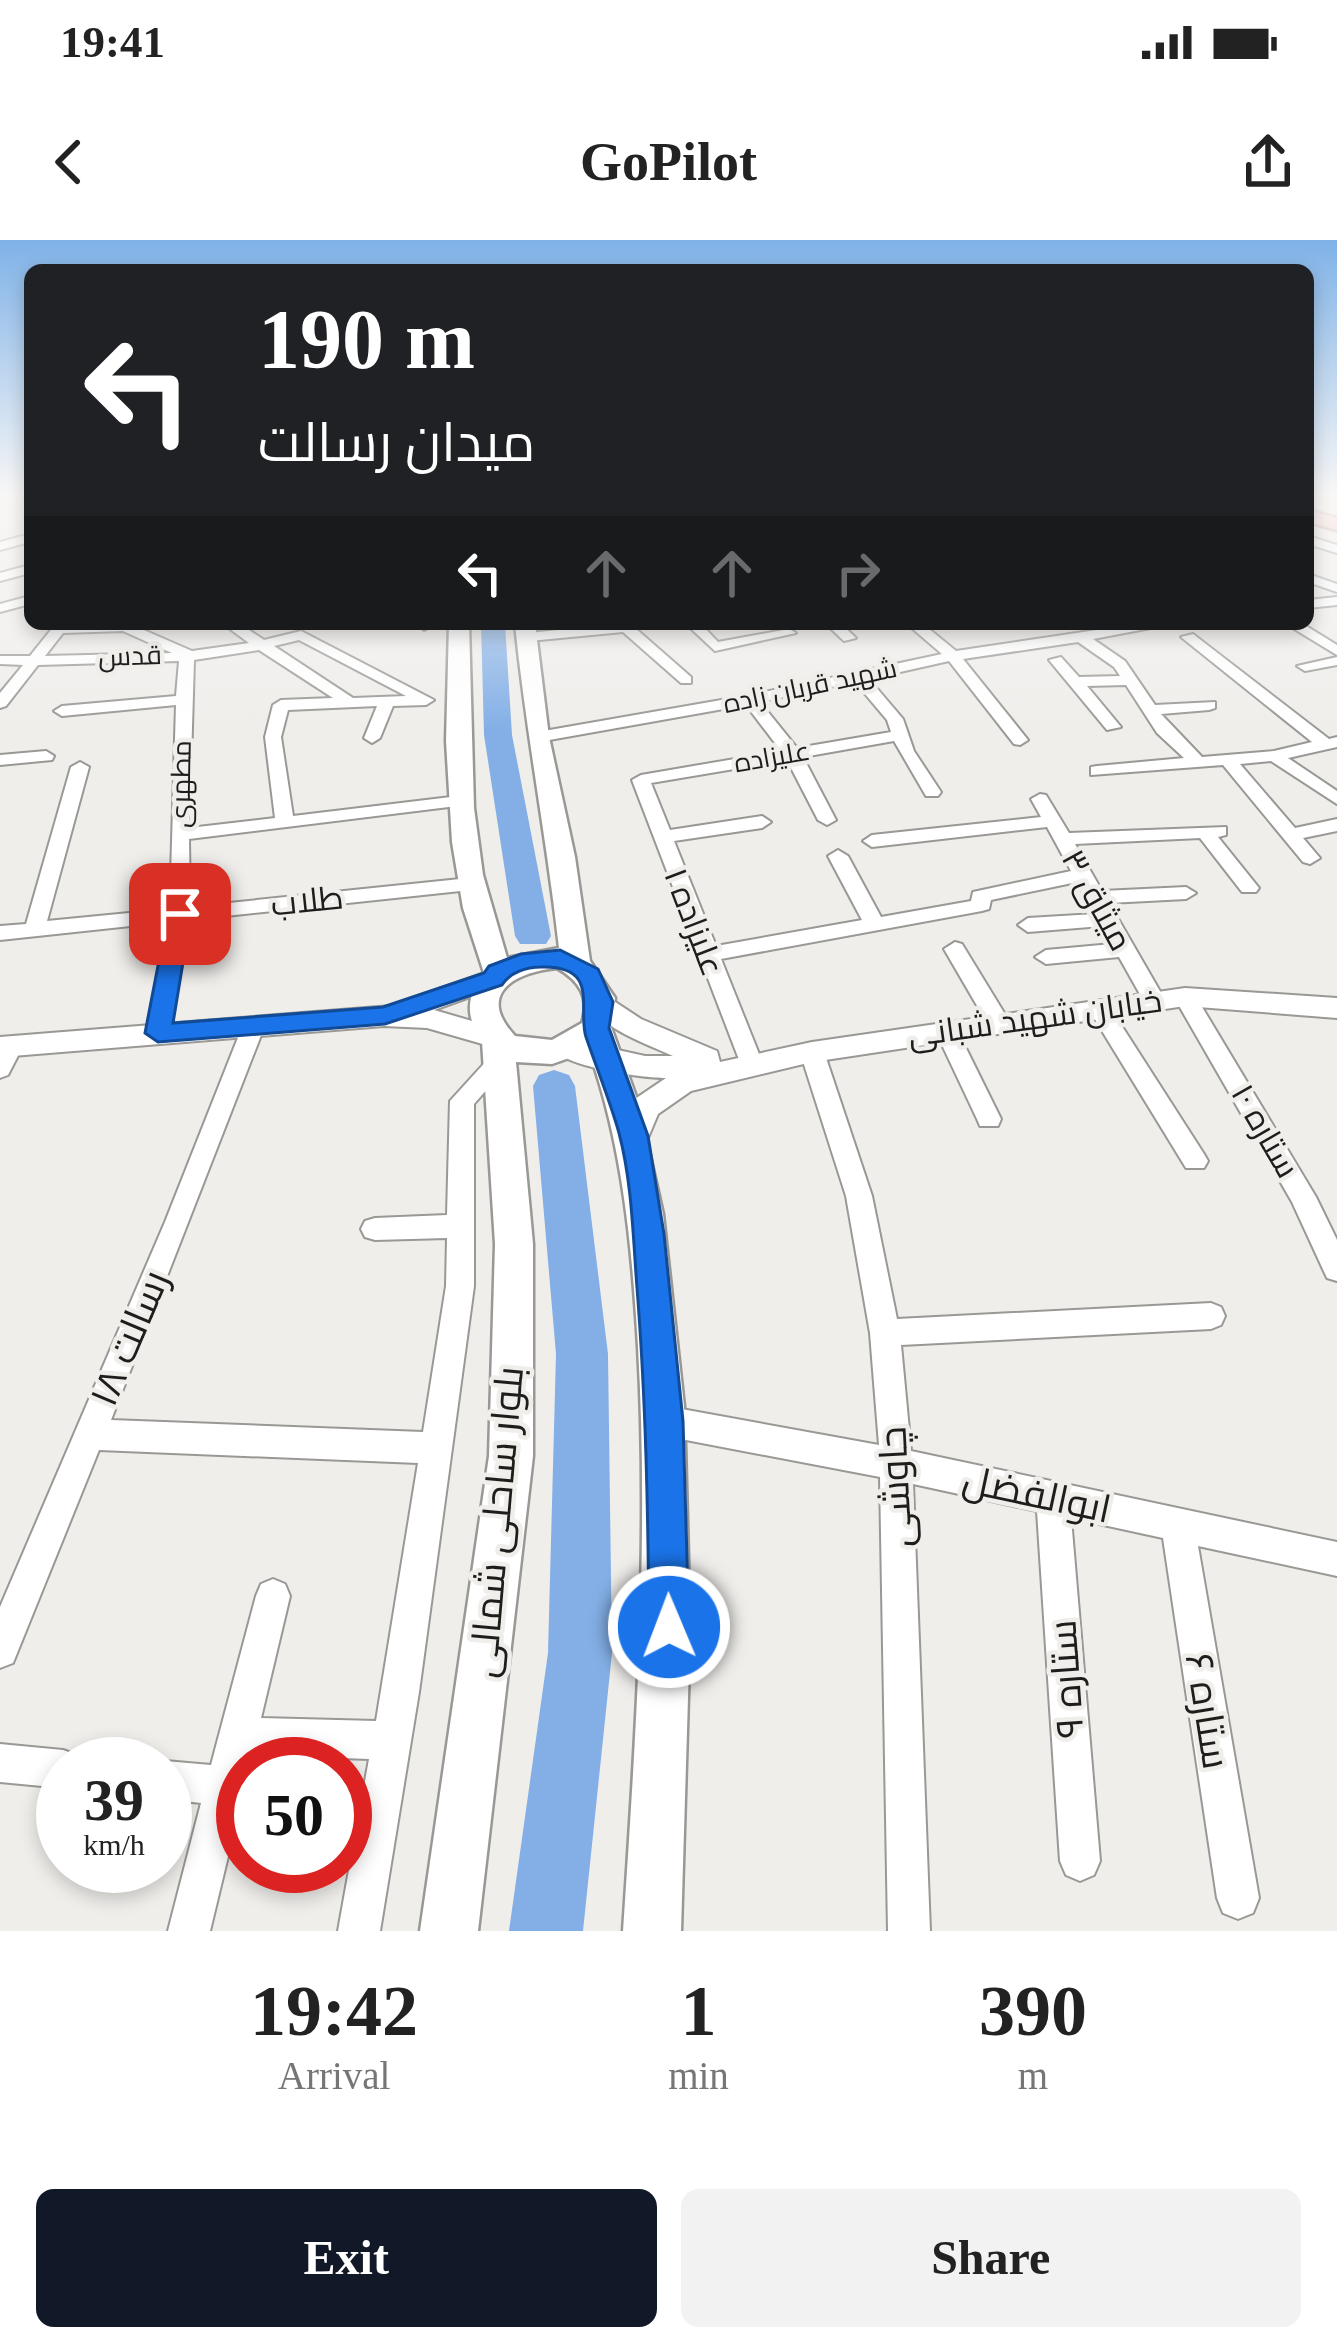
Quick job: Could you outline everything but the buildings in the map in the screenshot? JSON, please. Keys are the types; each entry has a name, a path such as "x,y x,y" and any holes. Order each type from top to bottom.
{"main road":[{"path":"460,630 459,801 470,884 495,975"},
{"path":"527,631 538,737 562,857 575,962"},
{"path":"593,1034 542,1054 496,1047 483,1008 485,991 495,975 544,958 575,962 589,974 593,1034 634,1136 665,1421 669,1627 652,1931"},
{"name":"بلوار ساحلی شمالی","path":"449,1931 511,1456 514,1244 496,1047"}],"street":[{"path":"0,703 55,630"},
{"path":"132,630 187,654"},
{"path":"239,630 347,701"},
{"path":"633,630 686,680"},
{"path":"699,630 715,647 789,633"},
{"path":"840,630 849,638"},
{"path":"921,630 953,656 1020,740"},
{"path":"1072,630 1129,668 1163,730 1199,763"},
{"name":"شهید قربان زاده","path":"538,737 750,700 953,656 1116,630"},
{"path":"1303,630 1337,651"},
{"name":"قدس","path":"0,660 187,654 261,647 301,635 427,700"},
{"path":"1188,637 1331,744"},
{"name":"مطهری","path":"158,1033 180,914 187,654"},
{"path":"1056,660 1113,727"},
{"path":"1305,666 1337,661"},
{"path":"1075,682 1129,668"},
{"path":"857,676 895,719 906,751 932,792"},
{"path":"285,823 273,736 278,707 457,699"},
{"path":"62,711 184,700"},
{"path":"372,738 387,700"},
{"path":"750,700 792,753 826,820"},
{"path":"1151,710 1209,705"},
{"name":"علیزاده","path":"641,780 902,735"},
{"path":"1097,771 1274,756 1331,744"},
{"path":"0,760 46,756"},
{"path":"1274,756 1337,799"},
{"path":"1228,761 1310,858"},
{"path":"35,929 80,767"},
{"name":"علیزاده ۱","path":"641,780 743,1065"},
{"name":"میثاق ۳","path":"1040,799 1154,1000"},
{"path":"181,836 459,801"},
{"path":"662,837 762,822"},
{"path":"1290,835 1337,825"},
{"path":"872,841 1058,830 1212,831 1249,888"},
{"path":"838,856 875,925"},
{"path":"707,956 982,905 980,896 1083,875"},
{"name":"طلاب","path":"0,933 470,884"},
{"path":"1096,898 1186,893"},
{"path":"1028,925 1108,919"},
{"path":"955,949 998,1022"},
{"path":"1046,957 1125,950"},
{"path":"385,1016 495,975"},
{"name":"ستاره ۱۰","path":"1185,998 1295,1183 1337,1269"},
{"name":"خیابان شهید شبانی","path":"634,1136 646,1108 682,1082 812,1052 1154,1000 1337,1008"},
{"path":"1099,1008 1195,1161"},
{"path":"4,1054 158,1033 385,1016 427,1018 496,1047 463,1101 460,1286 359,1931"},
{"name":"رسالت ۱۸","path":"0,1650 254,1025"},
{"path":"593,1034 632,1026 681,1051 743,1065"},
{"path":"946,1030 989,1119"},
{"name":"خیابان شهید شبانی","path":"593,1034 644,1067 743,1065"},
{"name":"چاوشی","path":"812,1052 859,1196 885,1333 896,1464 909,1931"},
{"path":"375,1229 460,1226"},
{"path":"885,1333 1211,1316"},
{"name":"ابوالفضل","path":"665,1421 896,1464 1337,1559"},
{"path":"90,1434 437,1448"},
{"name":"ستاره ۹","path":"1053,1497 1080,1861"},
{"name":"ستاره ۶","path":"1178,1525 1238,1898"},
{"path":"273,1596 238,1736 392,1742"},
{"path":"0,1763 36,1766"},
{"path":"189,1931 216,1825"}],"waterway":[{"path":"493,630 498,735 533,936"},
{"path":"546,1931 580,1653 582,1354 554,1086"}],"route":[{"path":"180,914 158,1033 385,1016 493,979 498,971 529,959 560,958 575,962 589,974 600,1002 596,1028 634,1136 648,1234 665,1421 669,1627"}]}
